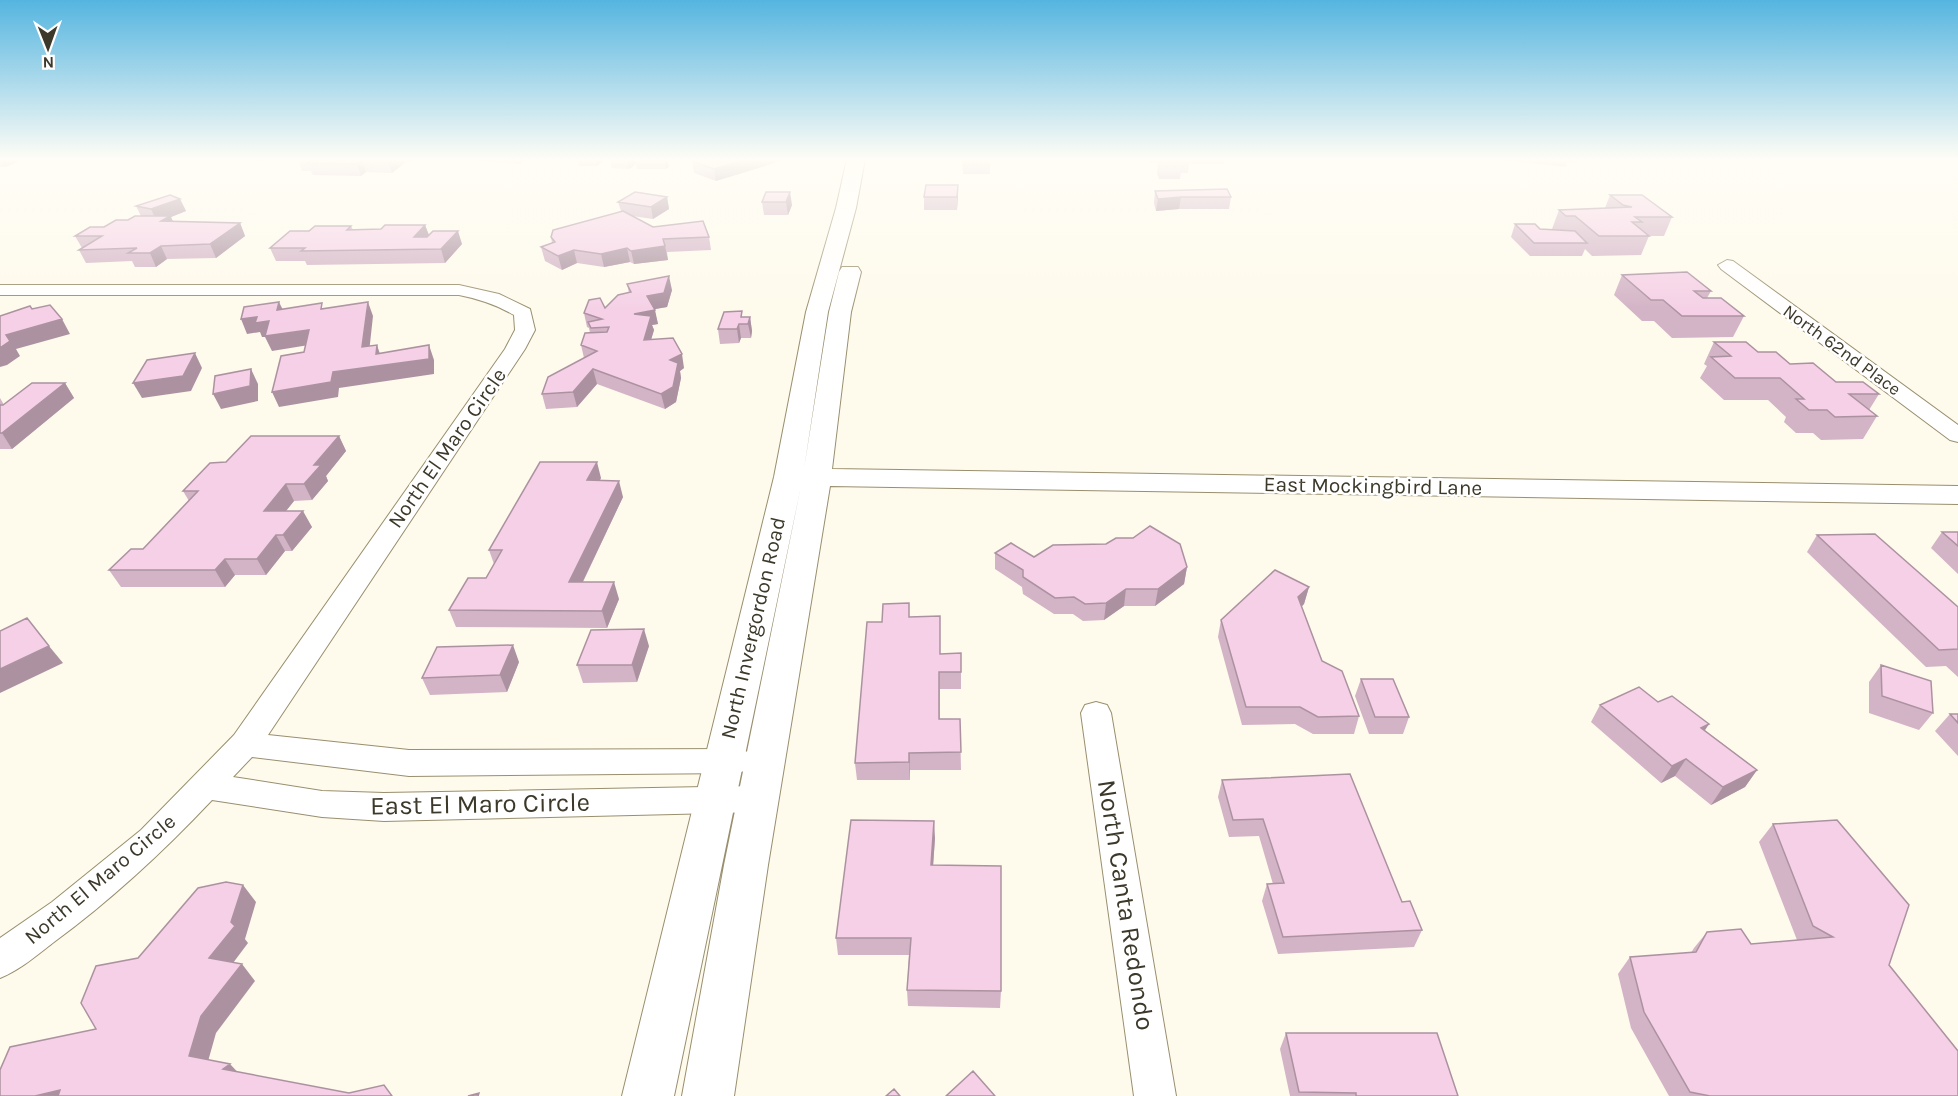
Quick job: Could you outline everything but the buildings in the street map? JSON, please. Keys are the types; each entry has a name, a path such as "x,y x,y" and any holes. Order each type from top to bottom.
{"street":[{"name":"North Invergordon Road","path":"708,1096 765,761 802,477 818,312 845,210"},
{"name":"North Invergordon Road","path":"648,1096 722,761 802,477 866,210"},
{"name":"North 62nd Place","path":"1727,265 1958,435"},
{"name":"North El Maro Circle","path":"0,290 459,290 494,297 523,313 525,330 515,349 245,744 153,840 65,912 0,960"},
{"name":"East Mockingbird Lane","path":"802,477 1958,495"},
{"name":"North Canta Redondo","path":"1096,713 1155,1096"},
{"name":"East El Maro Circle","path":"245,744 409,763 765,761"},
{"name":"East El Maro Circle","path":"204,786 322,804 384,807 758,800"}]}
